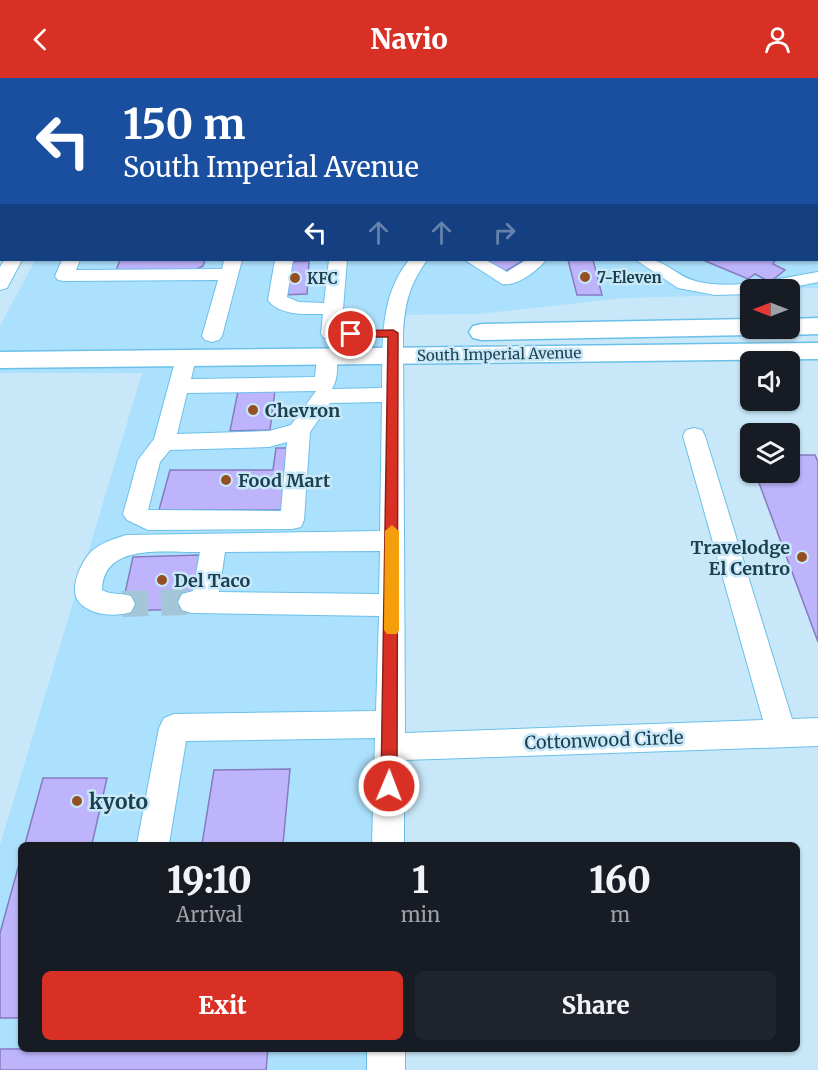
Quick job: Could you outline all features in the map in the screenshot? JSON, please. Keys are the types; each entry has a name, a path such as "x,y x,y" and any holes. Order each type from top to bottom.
{"highway":[{"path":"800,327 818,326"},
{"name":"South Imperial Avenue","path":"393,344 740,327"},
{"name":"South Imperial Avenue","path":"0,360 186,358 331,333"},
{"name":"South Imperial Avenue","path":"0,338 331,333 393,344 818,351"}],"street":[{"path":"0,284 12,261"},
{"path":"71,261 64,276 95,268 231,267 212,336"},
{"path":"284,261 277,300 296,308 331,333"},
{"path":"186,358 164,442 149,460 135,514 148,522 292,520 299,431 324,390 338,261"},
{"path":"388,842 393,344 396,297 404,277 417,261"},
{"path":"476,261 508,280 536,261"},
{"path":"647,261 686,284 707,288 764,287 818,277"},
{"path":"179,386 324,390 393,395"},
{"path":"164,442 269,439 299,431"},
{"path":"694,436 782,734"},
{"path":"122,604 105,604 88,595 88,578 95,564 113,549 126,544 392,541"},
{"path":"214,543 198,602 392,605"},
{"name":"Cottonwood Circle","path":"153,842 174,728 390,735 818,732"},
{"path":"386,1052 386,1070"}],"shaded area":[{"path":"34,261 818,261 818,288 800,289 800,279 740,279 740,294 624,298 478,314 395,315 387,842 18,842 18,1052 386,1052 386,1070 0,1070 0,845 142,373 0,373 0,326"}],"building":[{"path":"120,261 205,261 203,266 189,273 115,273"},
{"name":"KFC","path":"309,261 307,294 281,295 285,262"},
{"path":"485,261 522,261 506,271"},
{"name":"7-Eleven","path":"568,261 593,261 602,295 577,295"},
{"path":"705,261 774,261 773,264 785,270 774,279 764,279 755,274 748,279"},
{"path":"275,390 270,430 230,431 238,391"},
{"name":"Food Mart","path":"276,448 290,448 283,510 159,510 170,470 273,470"},
{"name":"Travelodge El Centro","path":"800,455 815,455 818,462 818,642 759,483 800,483"},
{"name":"Del Taco","path":"200,555 191,609 121,611 133,557"},
{"path":"290,769 283,842 202,842 214,770"},
{"path":"43,778 107,778 92,842 26,842"},
{"path":"18,868 18,1018 0,1018 0,933"},
{"path":"0,1049 18,1049 18,1052 268,1052 266,1070 0,1070"}],"tunnel":[{"path":"122,604 191,602"}],"slow traffic":[{"path":"392,531 392,630"}],"place":[{"name":"7-Eleven","path":"585,277"},
{"name":"KFC","path":"295,278"},
{"name":"Chevron","path":"253,410"},
{"name":"Food Mart","path":"226,480"},
{"name":"Travelodge El Centro","path":"802,557"},
{"name":"Del Taco","path":"162,580"},
{"name":"kyoto","path":"77,801"}],"route":[{"path":"351,334 393,333 389,786"}]}
